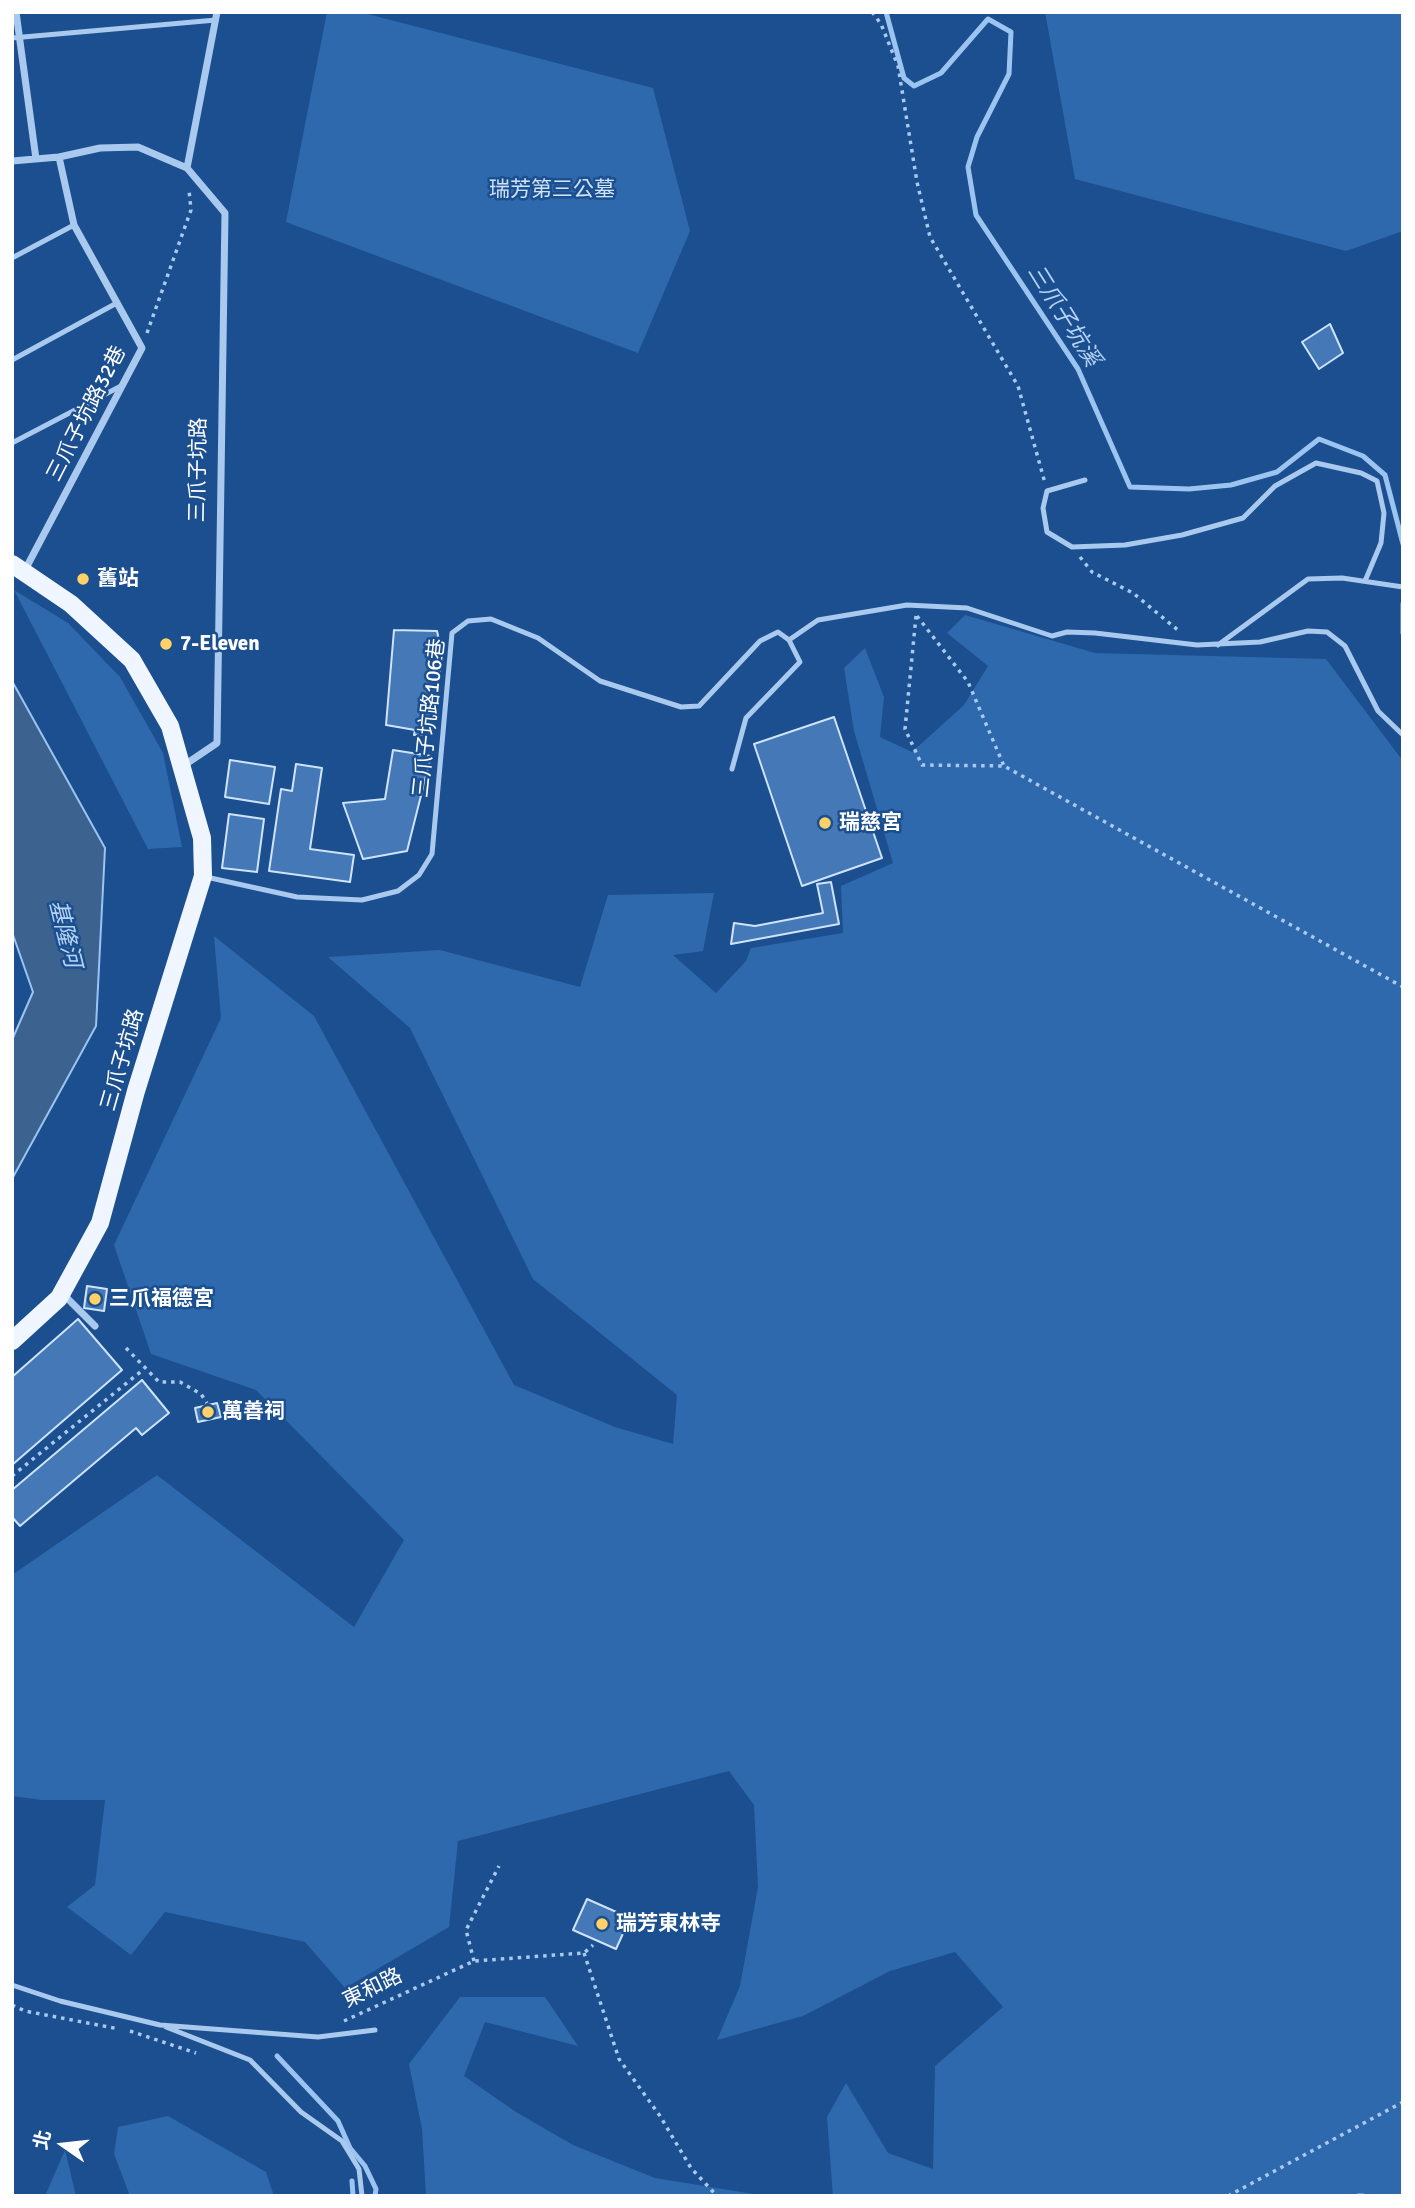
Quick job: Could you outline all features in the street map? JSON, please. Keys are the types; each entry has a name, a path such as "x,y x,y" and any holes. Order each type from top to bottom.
{"main road":[{"name":"三爪子坑路","path":"12,1341 61,1293 100,1223 136,1091 203,876 202,838 170,726 132,660 71,604 18,567"}],"street":[{"path":"16,12 16,38 36,159"},
{"path":"187,168 217,16"},
{"name":"三爪子坑路","path":"12,161 59,157 100,148 138,148 187,168 225,213 217,744 182,766"},
{"name":"三爪子坑路32巷","path":"18,567 142,348 115,304 74,225 59,157"},
{"path":"61,1293 95,1326"}],"lane":[{"path":"16,38 217,16"},
{"path":"12,258 74,225"},
{"path":"12,360 115,304"},
{"path":"12,443 122,385"},
{"path":"1085,480 1047,491 1043,508 1047,532 1072,547 1136,543 1182,535 1243,518 1275,486 1316,463 1342,467 1377,481 1384,513 1381,543 1365,581"},
{"path":"1218,645 1308,579 1365,581 1403,587"},
{"path":"732,769 746,718 800,662 789,640 818,620 907,604 967,608 1052,636 1067,632 1095,633 1218,645 1260,642 1308,631 1327,632 1345,646 1378,711 1403,735"},
{"name":"三爪子坑路106巷","path":"203,876 297,897 362,900 398,891 419,875 432,855 452,633 468,621 491,619 538,638 600,681 681,707 699,706 760,641 778,632 789,640"},
{"path":"12,1985 60,2001 160,2025 250,2060 302,2112 342,2141 359,2169 362,2196"},
{"path":"160,2025 318,2037 375,2031"}],"path":[{"path":"872,12 881,24 898,66 917,182 930,237 1018,386 1047,491"},
{"path":"142,348 191,210 187,168"},
{"path":"1072,547 1092,572 1133,593 1197,645"},
{"path":"922,605 916,614 905,729 922,765 1004,766 1403,986"},
{"path":"916,614 968,682 1004,766"},
{"path":"126,1348 159,1382 180,1382 207,1403"},
{"path":"12,1476 144,1369"},
{"path":"474,1961 466,1930 499,1866"},
{"path":"593,1945 584,1953 619,2059 660,2116 691,2168 717,2196"},
{"name":"東和路","path":"338,2024 474,1961 584,1953"},
{"path":"12,2005 25,2011 124,2029 205,2056"},
{"path":"1228,2196 1403,2102"}],"green space":[{"name":"瑞芳第三公墓","path":"327,12 360,12 653,88 690,231 638,353 286,222"},
{"path":"1045,12 1403,12 1403,231 1346,251 1075,179"},
{"path":"14,590 68,623 120,677 163,753 182,847 148,849"},
{"path":"965,615 1095,653 1326,659 1403,761 1403,2196 833,2196 827,2117 846,2083 888,2153 933,2169 935,2066 1003,2007 955,1952 890,1971 803,2016 717,2040 740,1986 758,1887 754,1805 729,1771 458,1841 449,1927 345,1988 305,1942 165,1912 131,1955 67,1907 95,1885 105,1800 42,1800 12,1796 12,1575 157,1475 354,1627 404,1540 256,1390 151,1354 114,1245 221,1018 214,936 314,1016 514,1385 615,1427 673,1444 677,1395 533,1279 410,1028 328,957 440,950 580,987 608,895 714,893 703,951 673,955 716,993 746,961 751,948 843,933 841,886 893,863 854,731 844,668 865,648 884,697 880,737 912,752 964,705 988,666 947,633"},
{"path":"460,1997 545,1997 578,2046 485,2022 464,2076 516,2112 573,2145 655,2178 766,2196 426,2196 422,2129 409,2064"},
{"path":"168,2116 266,2172 274,2196 130,2196 114,2154 118,2127"},
{"path":"65,2150 76,2196 45,2196"}],"water":[{"name":"基隆河","path":"12,681 105,848 96,1026 12,1179 12,1040 33,992 12,932"}],"building":[{"path":"1330,324 1343,353 1319,369 1302,342"},
{"path":"394,630 437,631 442,654 432,735 414,735 415,730 386,725"},
{"name":"瑞慈宮","path":"834,717 882,858 802,886 754,744"},
{"path":"393,750 431,756 407,851 363,859 343,803 385,799"},
{"path":"230,760 275,767 269,804 225,797"},
{"path":"296,764 322,768 310,849 354,855 350,882 269,871 281,789 292,791"},
{"path":"229,814 264,819 257,872 222,868"},
{"path":"831,882 839,924 731,944 734,923 755,926 823,913 817,884"},
{"name":"三爪福德宮","path":"87,1286 107,1289 104,1311 84,1308"},
{"path":"78,1319 122,1370 12,1465 12,1377"},
{"path":"142,1380 169,1413 142,1435 136,1428 20,1526 12,1517 12,1490"},
{"name":"萬善祠","path":"217,1403 221,1417 198,1422 195,1408"},
{"name":"瑞芳東林寺","path":"587,1899 630,1918 616,1949 573,1930"}],"waterway":[{"name":"三爪子坑溪","path":"886,12 904,78 914,86 941,73 988,19 1011,32 1009,74 977,137 968,167 976,215 1078,369 1130,487 1189,489 1231,485 1277,472 1319,439 1363,456 1385,475 1403,544"},
{"name":"三爪子坑溪","path":"1403,604 1403,633"},
{"path":"277,2056 338,2121 350,2148 365,2166 376,2189 375,2196"},
{"path":"352,2181 353,2196"},
{"path":"1358,2196 1363,2196"}],"place":[{"name":"舊站","path":"83,579"},
{"name":"7-Eleven","path":"166,644"},
{"name":"瑞慈宮","path":"825,823"},
{"name":"三爪福德宮","path":"95,1299"},
{"name":"萬善祠","path":"208,1412"},
{"name":"瑞芳東林寺","path":"602,1924"}]}
